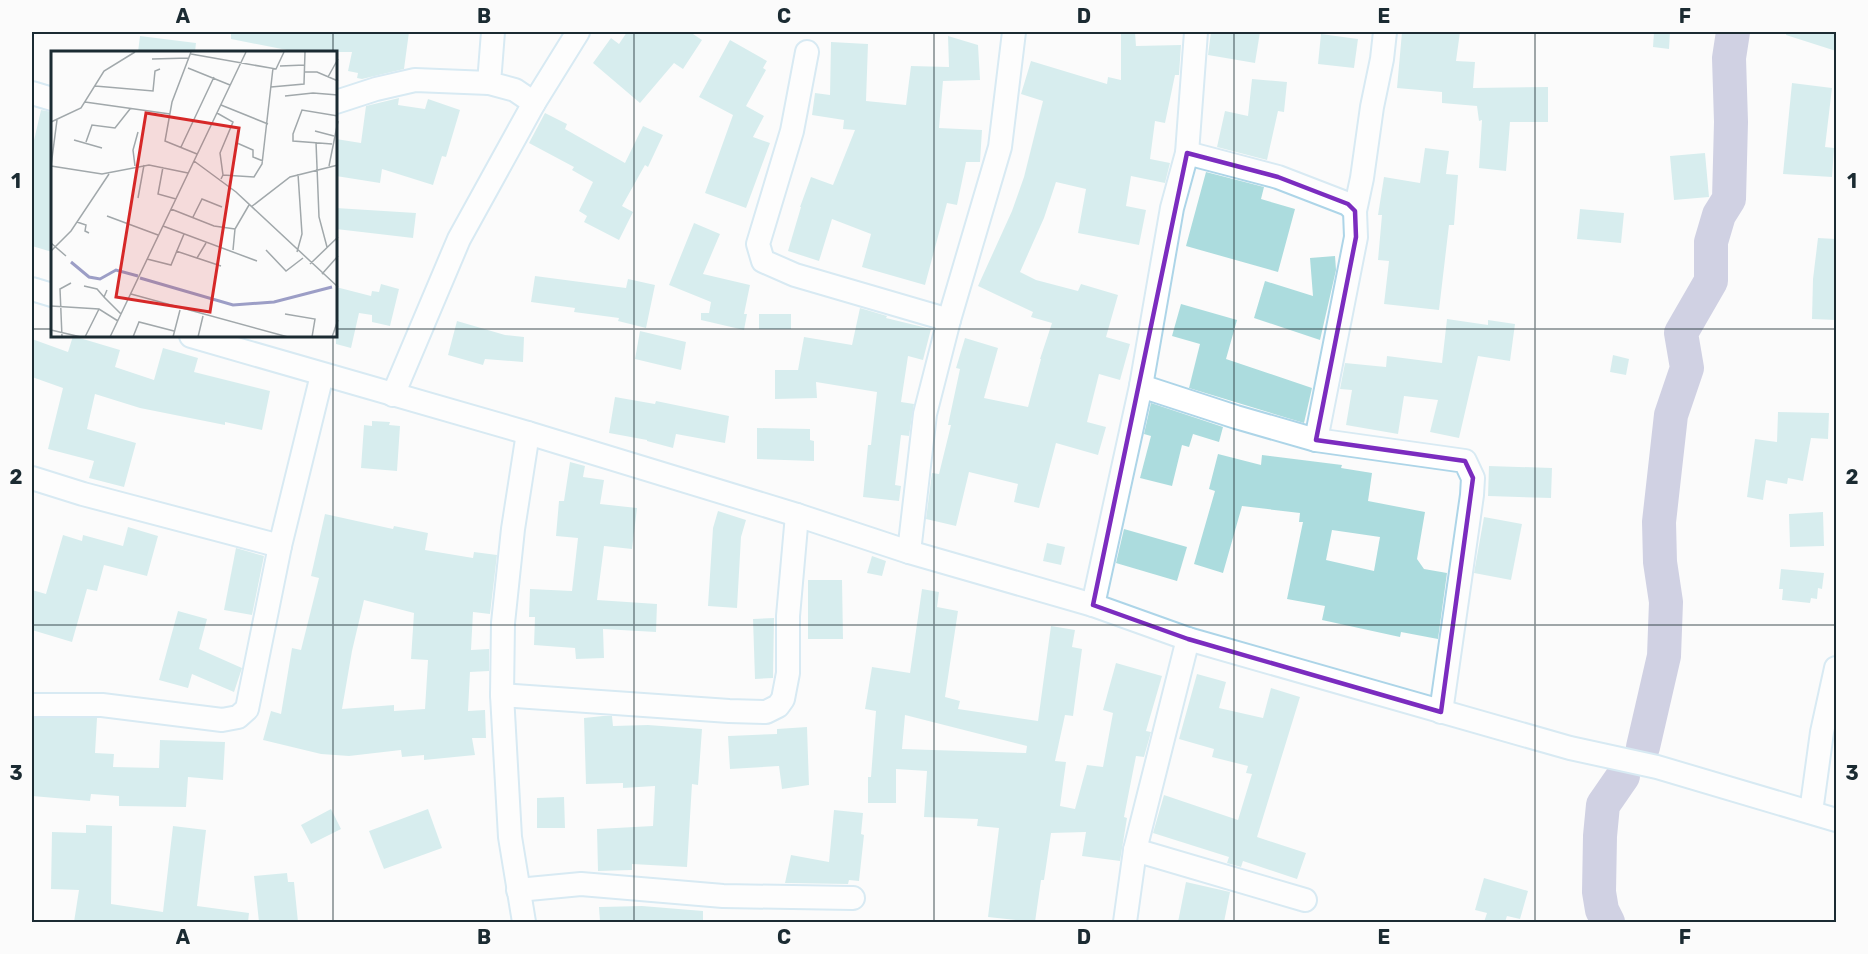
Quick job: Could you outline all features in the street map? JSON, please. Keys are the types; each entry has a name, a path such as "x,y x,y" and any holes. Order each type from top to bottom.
{"street":[{"path":"489,83 493,32"},
{"path":"393,396 459,239 534,103 578,32"},
{"path":"909,552 925,414 949,320 1000,147 1014,32"},
{"path":"1093,605 1141,386 1172,208 1187,153 1196,32"},
{"path":"1316,440 1356,237 1355,211 1385,32"},
{"path":"807,52 792,131 758,244 759,254 763,261 795,275 949,320"},
{"path":"338,101 376,89 416,80 489,83 515,90 534,103"},
{"path":"32,93 51,99"},
{"path":"1187,153 1278,177 1348,204 1355,211"},
{"path":"32,289 51,296"},
{"path":"198,338 528,433 797,515 909,552 1093,605 1188,639 1570,748 1657,767 1836,820"},
{"path":"32,705 102,705 222,720 238,717 247,709 280,546 322,375"},
{"path":"1141,386 1316,440 1465,461 1473,478 1441,712"},
{"path":"524,922 510,837 502,695 503,623 513,530 528,433"},
{"path":"32,477 83,494 280,546"},
{"path":"502,695 729,711 766,712 778,706 783,699 788,673 788,616 797,515"},
{"path":"1125,922 1135,850 1188,639"},
{"path":"1811,812 1822,732 1836,668"},
{"path":"1135,850 1305,900"},
{"path":"518,890 582,884 723,896 853,898"}],"highlighted area":[{"path":"1187,153 1278,177 1348,204 1355,211 1356,237 1316,440 1465,461 1473,478 1441,712 1188,639 1093,605"}],"building":[{"path":"231,32 409,32 404,69 362,79 357,78 358,73 348,71 352,52 286,51 231,39"},
{"path":"627,32 690,32 702,40 683,69 674,63 640,103 593,63 611,38 619,44"},
{"path":"1121,32 1135,32 1136,46 1181,45 1179,75 1175,75 1165,123 1155,121 1150,159 1170,163 1165,183 1131,176 1126,206 1146,210 1139,245 1078,233 1086,189 1056,182 1044,218 1020,272 1036,280 1078,291 1081,284 1118,295 1106,337 1130,344 1120,380 1099,374 1087,422 1106,427 1098,455 1056,443 1039,508 1014,502 1018,484 969,472 956,526 926,519 932,473 939,474 951,425 948,425 960,369 956,368 965,338 998,348 984,398 1028,407 1052,323 1031,317 1033,312 978,286 1012,211 1024,177 1043,101 1021,94 1031,61 1107,84 1108,77 1121,80"},
{"path":"1211,32 1260,32 1255,63 1208,55"},
{"path":"1402,32 1460,32 1456,61 1475,62 1473,88 1548,87 1548,122 1510,122 1506,171 1479,168 1482,120 1479,121 1477,106 1442,103 1442,92 1397,88"},
{"path":"1654,32 1670,32 1669,49 1653,47"},
{"path":"1787,32 1836,32 1836,51 1786,35"},
{"path":"1321,34 1358,39 1354,68 1318,64"},
{"path":"140,36 196,43 195,51 138,51"},
{"path":"948,36 978,45 980,80 943,81 939,128 982,130 980,162 966,162 957,205 947,203 925,285 862,267 871,234 832,219 819,261 788,251 811,177 833,185 855,130 843,129 844,120 812,115 815,93 830,95 831,42 868,44 866,101 906,105 911,66 949,67"},
{"path":"730,40 767,61 763,68 766,70 746,106 764,116 753,137 770,143 746,208 705,193 733,115 699,97"},
{"path":"1252,79 1287,82 1284,112 1278,111 1267,160 1217,147 1225,111 1248,116"},
{"path":"1792,83 1832,88 1825,147 1834,148 1832,177 1783,174"},
{"path":"399,98 398,105 425,109 428,99 460,110 446,157 442,156 433,185 382,169 380,183 338,176 338,139 361,143 366,106"},
{"path":"41,110 51,112 51,252 32,246 32,149"},
{"path":"545,113 567,124 565,129 625,163 643,126 663,135 648,167 645,165 622,206 633,212 619,240 584,222 587,216 579,211 593,182 572,170 574,167 529,143"},
{"path":"1425,148 1449,151 1446,174 1458,175 1454,225 1449,225 1439,310 1384,304 1389,261 1378,260 1382,215 1378,215 1384,177 1420,183"},
{"path":"1705,153 1709,197 1674,200 1670,156"},
{"path":"1206,172 1264,187 1261,199 1295,209 1278,272 1186,246"},
{"path":"338,208 416,213 413,238 338,229"},
{"path":"1580,209 1624,213 1621,243 1577,239"},
{"path":"694,223 720,234 703,274 750,285 744,314 747,314 744,330 701,320 701,313 709,313 711,302 669,285"},
{"path":"1818,238 1836,239 1836,320 1812,319 1813,279"},
{"path":"1335,256 1336,270 1320,340 1254,318 1265,281 1313,296 1310,258"},
{"path":"535,276 626,288 628,279 655,285 646,328 618,321 619,318 574,312 575,308 531,302"},
{"path":"381,284 399,289 390,326 372,322 372,315 359,313 351,348 336,344 338,288 371,296 372,291 379,292"},
{"path":"1181,304 1237,320 1226,359 1312,388 1304,423 1189,388 1200,344 1172,336"},
{"path":"860,308 887,316 886,318 931,329 923,360 908,356 901,402 914,404 909,436 901,435 895,485 901,486 899,501 863,497 868,445 871,445 877,392 816,382 817,398 775,399 775,370 798,370 804,337 852,345"},
{"path":"759,314 791,314 791,329 759,329"},
{"path":"1447,319 1488,325 1488,320 1515,324 1510,361 1478,356 1459,438 1430,432 1438,400 1404,396 1398,434 1346,425 1352,390 1340,389 1345,363 1386,367 1387,356 1442,363"},
{"path":"457,321 505,335 524,337 523,362 485,359 483,365 448,355"},
{"path":"640,331 686,342 681,370 635,359"},
{"path":"72,338 120,350 115,367 154,380 163,348 198,358 194,372 270,391 262,430 140,408 95,394 87,429 136,443 124,487 89,478 94,461 48,449 63,388 32,377 32,339 68,352"},
{"path":"1613,355 1629,359 1626,375 1610,372"},
{"path":"615,397 655,404 656,401 729,416 725,443 676,434 673,448 647,440 609,433"},
{"path":"1151,403 1223,427 1219,442 1193,434 1189,447 1182,445 1172,486 1140,478 1151,436 1144,434"},
{"path":"1778,412 1829,413 1828,439 1811,438 1803,481 1788,478 1787,484 1766,480 1763,500 1747,497 1755,439 1777,442"},
{"path":"372,421 390,422 389,425 400,426 397,471 361,468 364,425 372,426"},
{"path":"757,428 810,429 810,440 814,441 814,461 757,459"},
{"path":"1218,454 1261,465 1262,455 1342,465 1341,468 1372,473 1368,501 1425,512 1417,559 1424,569 1447,573 1438,639 1401,632 1400,637 1322,620 1325,606 1287,599 1303,522 1299,522 1300,513 1242,506 1223,573 1194,564 1215,491 1209,489","holes":["1332,530 1380,537 1374,571 1326,560"]},
{"path":"570,462 585,466 583,477 604,480 600,504 637,508 632,549 604,546 597,600 657,604 656,632 603,629 604,658 576,659 575,648 534,645 535,617 529,617 530,589 572,591 578,538 556,536 559,501 564,501"},
{"path":"1489,466 1552,468 1551,498 1488,496"},
{"path":"718,511 746,520 741,537 737,608 708,606 713,528"},
{"path":"1823,512 1824,546 1790,547 1789,514"},
{"path":"325,514 393,529 394,526 428,533 425,550 473,558 474,552 497,555 490,614 473,612 471,650 489,649 489,671 470,672 468,711 485,710 486,738 472,738 475,755 424,760 424,755 402,757 401,750 349,756 321,754 263,740 271,711 281,714 292,648 301,650 319,578 311,576","holes":["364,600 414,613 411,659 428,660 425,709 394,711 394,705 342,709"]},
{"path":"1484,517 1522,524 1511,580 1474,573"},
{"path":"128,527 158,536 147,576 104,565 97,591 87,589 72,642 32,630 32,590 46,594 63,535 82,541 83,535 123,546"},
{"path":"1124,529 1187,547 1177,581 1116,563"},
{"path":"1047,543 1065,547 1061,565 1043,561"},
{"path":"236,548 264,556 252,615 224,610"},
{"path":"872,556 886,561 882,576 867,573"},
{"path":"1781,569 1824,573 1822,589 1818,588 1817,599 1811,598 1810,603 1782,600 1783,589 1779,589"},
{"path":"808,580 842,580 843,639 808,639"},
{"path":"922,589 939,592 937,607 958,611 945,697 960,701 958,709 1038,721 1051,626 1075,630 1072,647 1082,649 1073,716 1065,715 1055,761 1066,762 1060,806 1075,809 1087,765 1103,767 1113,713 1103,710 1116,663 1162,676 1146,731 1151,732 1144,757 1136,756 1124,817 1127,818 1120,861 1082,856 1086,832 1051,833 1035,922 988,917 999,828 977,826 978,819 924,817 927,771 896,769 896,803 868,803 868,777 871,777 876,711 865,709 872,667 910,673","holes":["905,715 1027,746 1026,753 902,749"]},
{"path":"178,611 207,619 199,649 242,668 234,692 192,674 188,688 159,680"},
{"path":"774,618 773,678 755,679 753,619"},
{"path":"1197,674 1226,682 1219,708 1263,718 1271,688 1300,697 1257,837 1306,853 1297,879 1243,861 1241,867 1227,863 1229,857 1153,833 1164,795 1238,820 1252,774 1246,773 1248,766 1212,757 1214,749 1179,739"},
{"path":"612,716 613,726 648,725 702,729 698,785 692,784 687,867 632,864 632,870 598,871 597,829 653,826 655,786 623,788 623,783 586,784 584,718"},
{"path":"32,718 97,718 95,753 114,754 113,767 159,768 160,740 225,742 223,780 188,777 186,807 119,806 119,796 91,794 90,801 32,796"},
{"path":"807,727 809,785 782,789 779,766 730,769 728,736 777,734 777,729"},
{"path":"564,797 565,828 537,828 537,798"},
{"path":"331,809 341,829 311,844 301,825"},
{"path":"428,809 442,848 384,869 369,831"},
{"path":"834,810 863,813 861,834 864,835 859,881 849,880 848,884 785,883 791,855 829,862"},
{"path":"86,825 112,826 111,904 163,912 173,826 206,830 197,906 249,913 248,922 74,922 79,890 51,889 52,832 86,833"},
{"path":"287,873 288,882 294,882 298,922 259,922 254,876"},
{"path":"1484,878 1528,891 1520,919 1507,916 1505,922 1484,922 1487,913 1475,910"},
{"path":"1186,882 1230,892 1224,922 1178,922"},
{"path":"642,906 703,911 703,922 600,922 599,907"}],"waterway":[{"path":"1643,747 1664,656 1666,602 1660,562 1659,522 1671,415 1687,368 1681,333 1711,281 1711,242 1719,215 1729,199 1731,122 1729,58 1733,32"},
{"path":"1608,922 1602,910 1599,892 1603,805 1623,776"}]}
